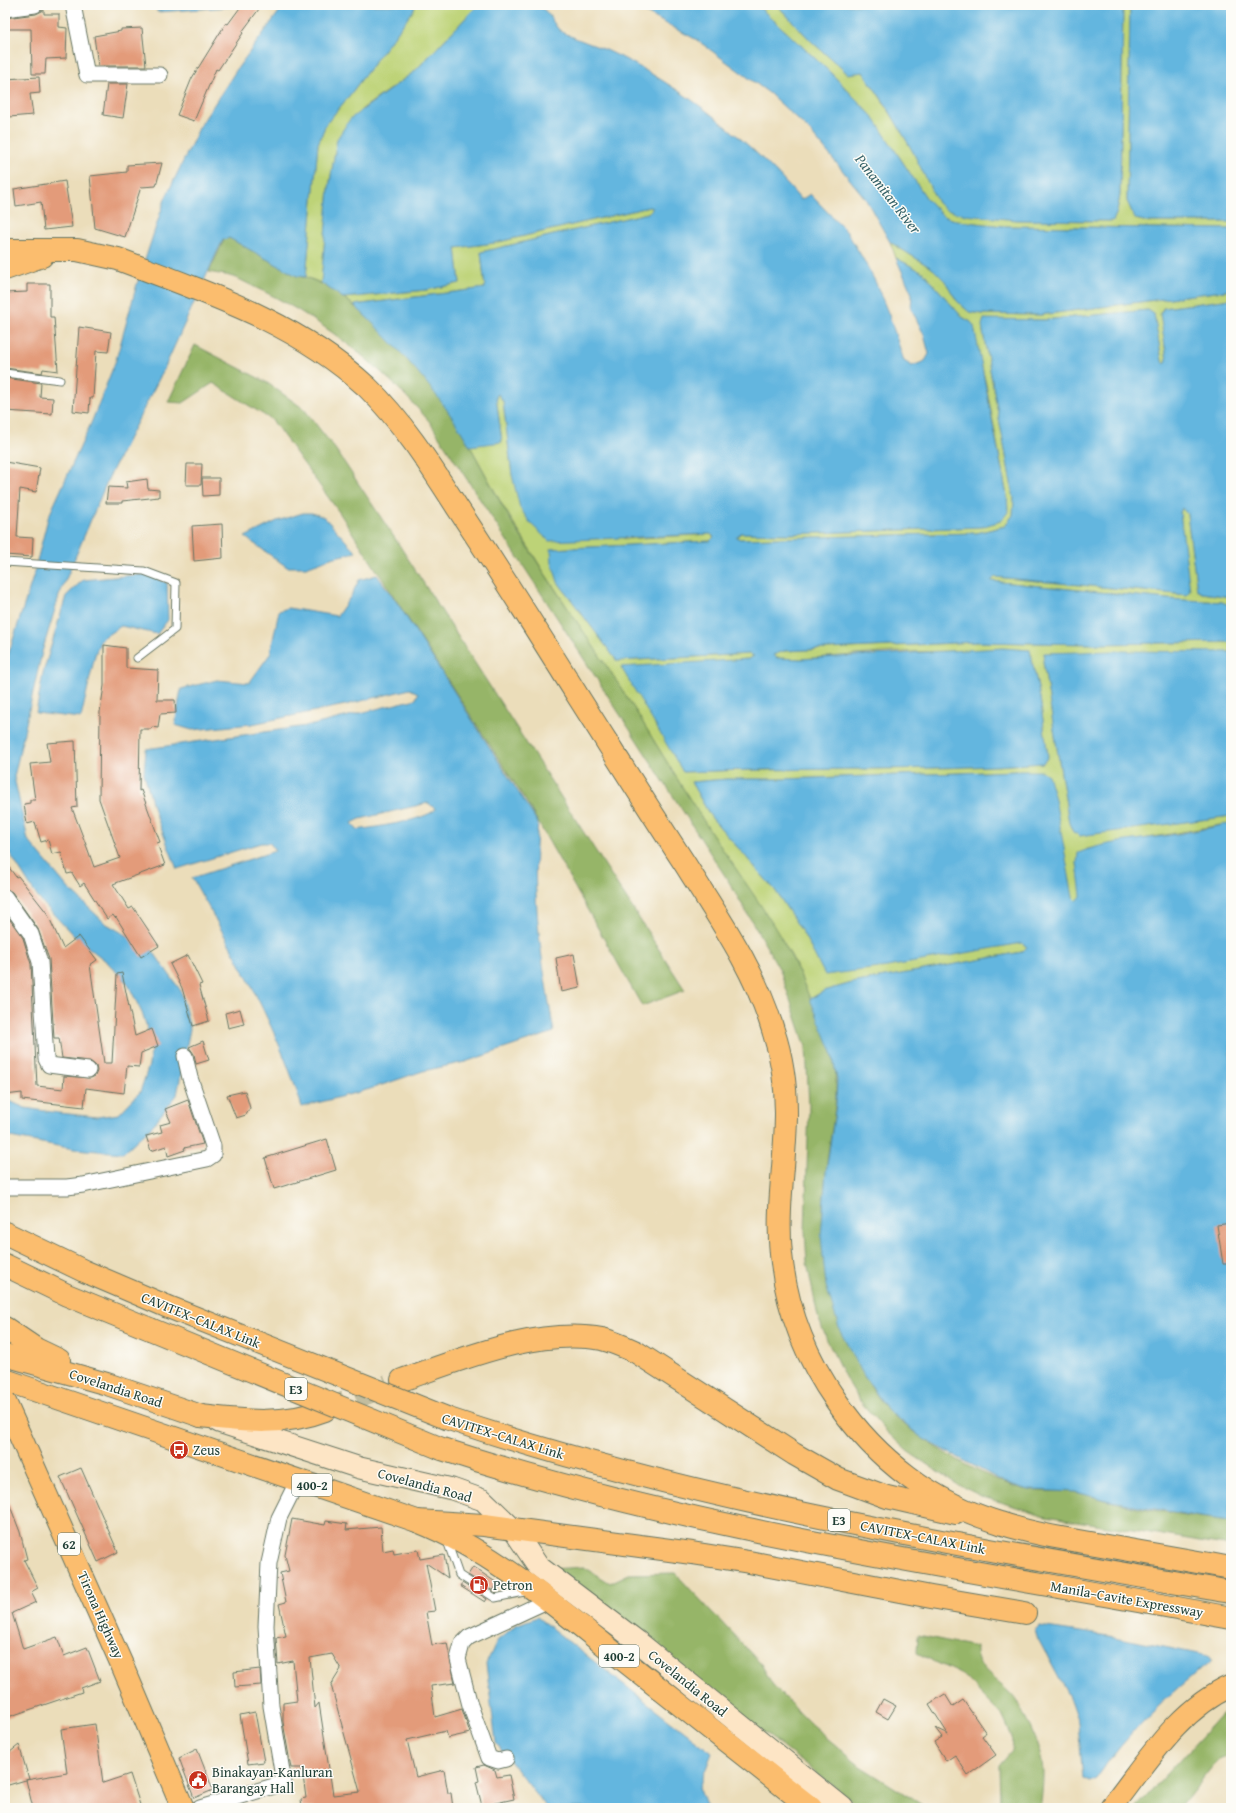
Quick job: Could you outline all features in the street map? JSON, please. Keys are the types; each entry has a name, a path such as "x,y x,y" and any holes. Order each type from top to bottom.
{"main road":[{"path":"5,250 85,251 118,258 262,315 301,337 342,367 367,387 391,412 430,466 560,668 734,943 761,995 778,1047 785,1091 785,1127 779,1221 783,1268 794,1317 812,1362 826,1387 850,1421 892,1465 922,1486 953,1504 998,1523"},
{"path":"5,269 58,250"},
{"name":"CAVITEX–CALAX Link","path":"5,1233 84,1271 166,1306 449,1419 568,1456 705,1491 809,1514 1027,1557"},
{"name":"CAVITEX–CALAX Link","path":"5,1265 67,1295 442,1448 528,1476 647,1506 795,1539 1022,1581"},
{"name":"400-2","path":"5,1328 36,1349 107,1384"},
{"path":"402,1380 473,1356 527,1342 568,1337 602,1339 619,1344 636,1352 794,1454 838,1479 863,1490 1050,1536 1231,1568"},
{"name":"Covelandia Road","path":"5,1355 107,1384 360,1468 452,1489 483,1500 513,1529 538,1566 637,1641 843,1808"},
{"name":"Covelandia Road","path":"5,1380 417,1521 445,1533 478,1551 541,1595 811,1808"},
{"name":"Tirona Highway","path":"5,1402 124,1667 183,1808"},
{"path":"201,1416 251,1421 281,1421 296,1419 325,1410"},
{"path":"417,1521 484,1525 728,1558 931,1597 1026,1613"},
{"name":"Manila–Cavite Expressway","path":"1027,1557 1231,1592"},
{"name":"Manila–Cavite Expressway","path":"1022,1581 1231,1618"},
{"path":"1111,1808 1160,1746 1189,1714 1207,1699 1231,1686"}],"street":[{"path":"5,9 35,5"},
{"path":"73,5 87,75 160,75"},
{"path":"5,897 31,934 40,962 46,1059 49,1065 88,1070"},
{"path":"5,1187 67,1188 207,1158 213,1155 213,1146 190,1078 185,1056"},
{"path":"200,1808 284,1783 271,1706 266,1626 269,1563 280,1518 298,1480"},
{"path":"506,1759 498,1761 489,1758 470,1705 458,1659 462,1644 470,1637 541,1595"}],"lane":[{"path":"5,373 60,380"},
{"path":"5,562 88,569 144,571 176,583 175,629 137,658"},
{"path":"445,1533 459,1575 495,1598 541,1595"}],"green space":[{"path":"416,5 478,5 415,71 362,109 337,139 329,188 321,283 306,277 318,144 326,124 349,96"},
{"path":"757,5 777,5 812,42 847,73 863,72 904,136 938,203 1017,220 1113,221 1117,212 1120,195 1123,5 1130,5 1127,201 1136,219 1148,222 1231,222 1231,229 1003,226 958,221 943,216 927,199 873,117 831,73"},
{"path":"649,207 653,208 648,213 481,252 485,288 354,305 343,298 426,290 460,283 456,248 494,243"},
{"path":"229,238 297,276 315,281 333,291 352,305 389,339 432,388 470,445 502,505 522,538 626,695 700,815 783,941 824,1029 835,1066 836,1091 825,1183 822,1236 827,1284 833,1309 859,1367 871,1387 889,1411 901,1422 935,1446 995,1479 1029,1490 1074,1492 1120,1504 1152,1510 1231,1521 1231,1546 1046,1516 983,1497 955,1483 907,1451 886,1431 860,1401 845,1377 827,1340 818,1317 807,1263 805,1231 809,1106 806,1047 780,970 729,882 429,421 393,383 373,365 309,317 286,303 237,278 209,272 224,240"},
{"path":"890,242 933,269 945,281 957,301 969,312 982,314 1040,315 1231,290 1231,299 1163,308 1160,313 1167,360 1165,364 1162,361 1154,314 1148,310 1044,320 984,320 983,332 1014,499 1013,515 1005,526 977,533 740,539 736,537 741,533 789,534 981,527 1008,512 1007,496 986,384 971,322 962,317 924,273 896,258"},
{"path":"195,345 266,382 304,409 336,450 396,540 685,990 642,1006 526,801 339,512 272,420 213,383 183,403 168,402"},
{"path":"498,394 503,401 512,475 625,539 711,534 714,538 711,541 551,549 558,582 617,661 749,654 755,656 749,659 713,662 683,772 953,768 1043,763 1048,757 1040,698 1030,650 894,652 800,659 776,658 773,655 784,651 976,642 1094,644 1231,642 1231,652 1043,661 1069,823 1073,832 1151,826 1231,816 1231,823 1087,849 1077,863 1082,896 1077,902 1073,897 1018,771 783,779 727,779 691,782 711,817 775,890 803,933 825,974 1022,943 1027,947 1022,952 852,983 824,991 810,999 792,957 767,916 696,810 637,713 544,572 503,506 470,446 502,441 496,397"},
{"path":"1182,507 1187,514 1197,590 1202,593 1231,597 1231,614 1229,605 1222,602 1167,599 990,581 995,577 1187,595 1180,513"},
{"path":"584,1567 610,1583 629,1574 675,1573 761,1664 774,1687 812,1725 860,1766 927,1808 862,1808 552,1569"},
{"path":"918,1635 976,1647 976,1656 985,1670 1012,1695 1017,1702 1026,1718 1038,1746 1043,1774 1040,1808 1009,1808 1000,1803 999,1765 1012,1750 1013,1739 1002,1715 962,1675 917,1653"},
{"path":"1231,1710 1231,1755 1216,1762 1179,1808 1136,1808 1224,1712"}],"water":[{"path":"522,4 535,5 544,9 562,32 621,57 671,86 695,102 740,138 762,158 801,200 810,194 847,232 862,257 875,281 889,315 904,361 912,366 925,361 929,354 924,335 911,308 912,294 896,258 924,273 962,317 971,322 974,326 1007,496 1008,512 1001,521 981,527 789,534 741,533 736,537 740,539 977,533 1005,526 1013,515 1014,499 983,332 982,325 984,319 1044,320 1148,310 1154,314 1162,361 1165,364 1167,360 1160,313 1164,308 1231,299 1231,597 1202,593 1197,590 1187,514 1182,508 1180,513 1190,590 1187,595 995,577 991,581 1167,599 1222,602 1229,605 1231,614 1231,642 1094,644 976,642 784,651 773,655 777,658 800,659 1003,648 1030,650 1040,698 1048,757 1043,763 953,768 683,772 621,667 749,659 754,656 749,654 617,661 558,582 552,563 551,549 710,541 714,537 711,534 549,541 531,524 520,508 512,475 503,401 498,394 496,397 502,442 470,446 432,389 402,354 354,305 485,288 481,252 648,213 653,208 649,207 494,243 456,248 460,283 426,290 343,298 321,283 329,188 337,139 350,119 415,71 478,5"},
{"path":"157,5 245,5 157,12"},
{"path":"284,5 416,5 349,96 326,124 318,144 306,277 297,276 229,238 223,240 165,367 108,479 59,596 42,652 14,777 28,840 69,889 105,923 152,950 181,991 190,1029 177,1095 153,1125 123,1153 74,1149 10,1137 5,1135 5,1099 25,1108 59,1113 97,1117 119,1114 140,1092 149,1065 152,1044 143,1015 128,984 107,962 75,937 38,898 5,846 5,665 33,577 48,518 92,421 116,360 137,284 165,199 200,126 237,69"},
{"name":"Panamitan River","path":"631,5 757,5 831,73 873,117 927,199 943,216 958,221 1003,226 1231,229 1231,290 1040,315 982,314 969,312 957,301 945,281 933,269 890,242 865,198 808,129 769,93 697,40"},
{"path":"777,5 1123,5 1120,195 1117,212 1113,221 1017,220 965,215 946,210 938,203 913,152 886,105 863,72 848,74 812,42"},
{"path":"1130,5 1231,5 1231,222 1148,222 1135,219 1127,201"},
{"path":"303,513 312,513 324,517 356,552 331,558 306,567 287,567 245,537 277,521"},
{"path":"147,574 167,583 168,620 157,634 121,626 101,639 95,655 81,718 36,713 43,673 66,596 83,580"},
{"path":"377,575 398,604 538,823 535,875 536,902 545,980 554,1032 465,1062 423,1071 370,1089 302,1107 292,1077 267,1018 239,962 192,878 275,851 270,843 261,843 177,869 154,810 144,773 146,749 313,725 416,699 418,693 410,689 345,705 252,724 192,730 175,725 181,689 217,680 249,683 270,654 279,611 288,608 337,616 351,596 359,580","holes":["428,803 436,809 421,817 399,823 357,830 352,823 360,819"]},
{"path":"1116,651 1231,652 1231,816 1080,836 1073,832 1069,823 1043,661 1044,653"},
{"path":"1042,771 1048,775 1055,799 1073,897 1077,901 1081,896 1077,863 1078,853 1098,846 1206,829 1231,823 1231,1521 1106,1500 1076,1492 1029,1490 1004,1482 922,1438 888,1410 864,1376 840,1331 826,1286 821,1236 826,1172 836,1104 837,1080 832,1052 810,999 824,991 852,983 1022,952 1027,947 1022,943 887,967 825,975 803,933 775,890 711,817 691,782 727,779 783,779"},
{"path":"537,1617 712,1753 699,1787 707,1808 547,1808 496,1743 486,1664 497,1641 516,1625"},
{"path":"1039,1626 1115,1637 1208,1656 1212,1661 1164,1701 1121,1746 1096,1779 1089,1782 1083,1779 1078,1723 1068,1695 1037,1637 1035,1630"}],"building":[{"path":"242,5 262,5 242,32 243,33 218,70 216,69 194,121 177,115 192,78 226,23 228,24"},
{"path":"44,10 44,14 59,14 59,27 67,28 66,58 46,59 45,74 32,74 31,29 5,29 5,18 36,14"},
{"path":"142,28 146,66 98,66 94,36 121,31 121,29"},
{"path":"39,77 40,93 30,94 33,115 9,117 5,95 5,79"},
{"path":"107,84 128,84 123,118 103,115"},
{"path":"162,163 156,186 141,187 125,237 95,228 90,176 127,172 127,165"},
{"path":"65,181 72,227 44,230 41,202 16,206 14,189"},
{"path":"27,284 50,284 50,317 54,317 58,371 43,369 42,373 5,368 5,349 7,349 5,293 27,292"},
{"path":"79,327 111,332 108,352 96,351 93,398 90,398 89,413 73,411"},
{"path":"5,378 41,383 40,397 53,398 52,414 5,411"},
{"path":"5,462 40,468 36,492 20,489 17,537 33,538 32,557 5,555"},
{"path":"187,464 202,464 201,485 186,485"},
{"path":"202,478 219,478 219,495 203,496"},
{"path":"147,479 148,489 159,490 159,497 122,501 122,503 106,503 108,487 127,488 126,482"},
{"path":"222,524 223,558 194,561 192,526"},
{"path":"104,645 126,648 126,668 158,670 157,700 175,700 176,713 160,714 158,728 152,727 151,729 140,729 139,791 141,790 160,842 157,843 165,865 113,884 129,909 133,907 159,946 141,957 116,917 115,918 113,915 107,919 84,883 80,886 72,873 67,874 61,852 52,854 48,840 41,842 35,822 27,824 24,804 30,803 30,800 35,800 30,764 50,762 47,743 75,741 77,807 72,808 94,867 120,858 99,799 100,712 104,686"},
{"path":"5,862 47,913 63,948 79,936 97,960 90,965 104,1063 112,1063 117,974 122,973 135,1036 152,1029 158,1046 141,1053 139,1067 127,1066 124,1093 86,1088 84,1107 22,1100 22,1093 5,1095 5,913 23,938 31,964 37,1086 63,1089 64,1076 91,1078 95,1076 97,1071 96,1066 90,1061 62,1058 59,1038 54,1038 49,959 38,929 12,892 5,888"},
{"path":"574,954 580,988 561,992 556,958"},
{"path":"188,955 202,984 199,985 209,1021 193,1026 182,988 170,964"},
{"path":"240,1009 244,1024 228,1028 225,1013"},
{"path":"203,1041 209,1060 196,1064 194,1054 189,1047"},
{"path":"245,1091 250,1108 246,1115 236,1118 227,1095"},
{"path":"188,1100 203,1144 184,1148 185,1150 168,1156 166,1146 151,1151 146,1136 162,1132 160,1125 171,1122 165,1109"},
{"path":"327,1139 336,1170 274,1189 265,1158"},
{"path":"1231,1223 1231,1264 1223,1264 1217,1225"},
{"path":"81,1468 118,1552 98,1562 60,1477"},
{"path":"5,1498 7,1498 20,1532 27,1559 24,1560 38,1588 31,1592 36,1602 12,1613 23,1649 57,1637 64,1656 87,1647 100,1681 81,1688 82,1692 5,1718"},
{"path":"292,1519 325,1525 326,1521 347,1524 346,1530 381,1527 383,1551 393,1549 394,1554 418,1550 420,1559 444,1555 448,1578 426,1563 435,1611 426,1612 432,1645 447,1643 455,1683 431,1686 435,1717 462,1709 470,1733 448,1738 446,1731 407,1740 416,1777 444,1770 448,1793 451,1793 453,1808 302,1808 301,1799 306,1798 302,1768 291,1768 283,1722 283,1703 297,1701 293,1661 278,1664 276,1638 286,1636 279,1604 286,1602 280,1573 289,1571 285,1555","holes":["332,1654 341,1669 331,1685 360,1792 333,1795 319,1703 315,1708 310,1658"]},
{"path":"473,1567 497,1583 493,1591 468,1575"},
{"path":"462,1583 487,1599 485,1602 460,1586"},
{"path":"260,1669 261,1685 235,1687 234,1672"},
{"path":"945,1694 953,1707 963,1700 986,1733 982,1736 996,1755 968,1775 955,1755 946,1761 934,1742 942,1737 935,1728 948,1734 929,1704"},
{"path":"883,1699 896,1706 888,1719 876,1712"},
{"path":"255,1712 264,1762 248,1764 240,1715"},
{"path":"95,1724 103,1783 130,1774 141,1808 33,1808 26,1780 67,1773 61,1729"},
{"path":"19,1745 29,1779 5,1786 5,1756"},
{"name":"Binakayan-Kanluran Barangay Hall","path":"197,1749 213,1790 194,1798 179,1758"},
{"path":"484,1765 495,1770 497,1777 509,1775 514,1799 482,1806 476,1782 479,1781 476,1767"}],"tunnel":[{"path":"325,1410 388,1385"}],"place":[{"name":"Zeus","path":"179,1450"},
{"name":"Petron","path":"479,1585"},
{"name":"Binakayan-Kanluran Barangay Hall","path":"198,1780"}]}
